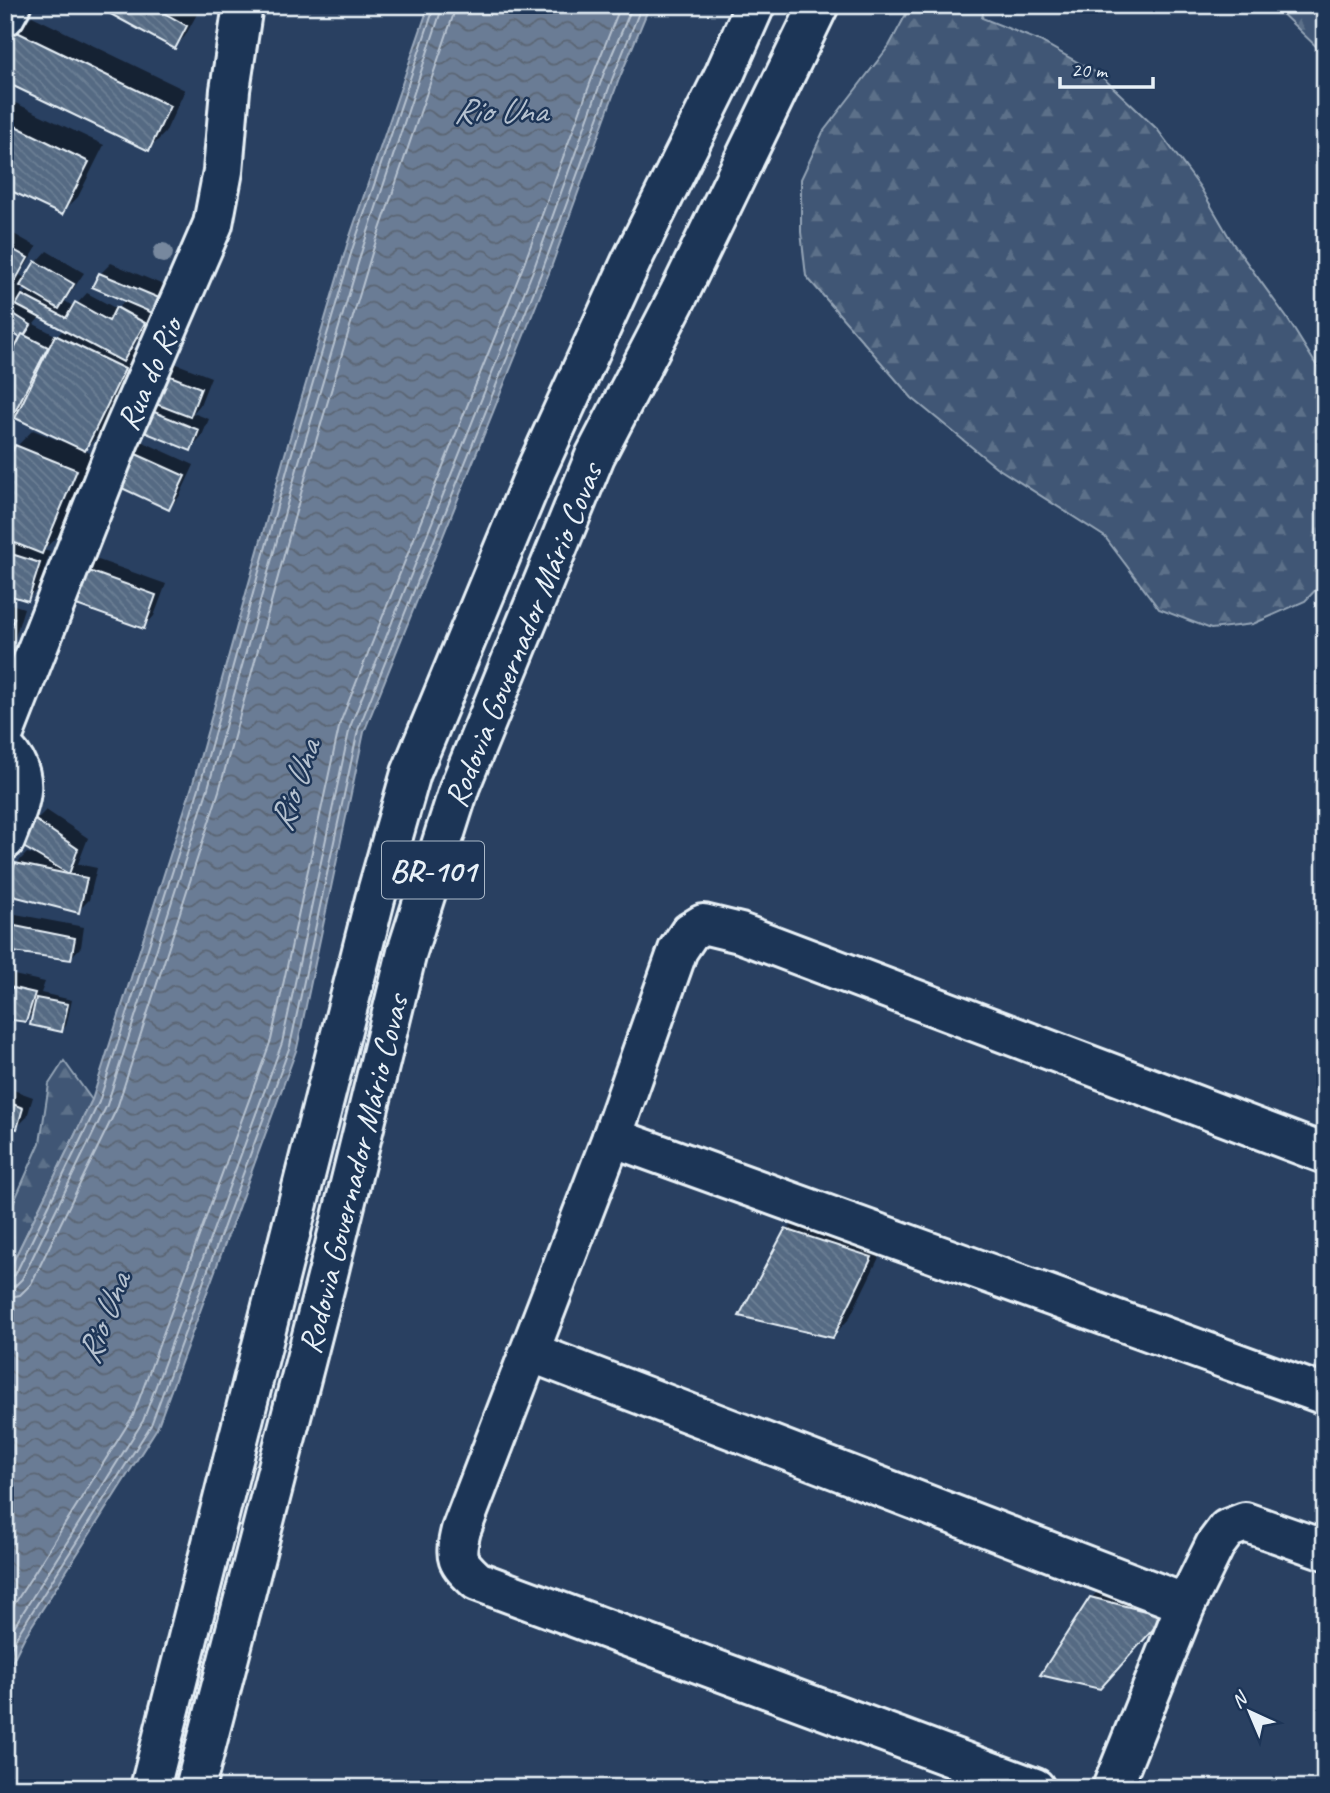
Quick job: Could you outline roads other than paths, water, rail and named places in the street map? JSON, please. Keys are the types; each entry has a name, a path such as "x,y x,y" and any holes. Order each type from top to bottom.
{"main road":[{"path":"5,16 11,5"},
{"name":"Rua do Rio","path":"5,731 119,441 213,224 223,172 230,90 243,5"},
{"name":"Rodovia Governador Mário Covas","path":"150,1788 368,926 411,773 537,468 631,262 725,73 755,5"},
{"name":"Rodovia Governador Mário Covas","path":"195,1788 328,1274 407,952 460,786 595,456 680,292 819,5"},
{"path":"5,749 15,760 21,774 23,791 5,839"},
{"path":"1035,1788 477,1581 459,1564 456,1549 461,1530 612,1137 678,950 690,932 703,924 740,933 1325,1154"},
{"path":"612,1137 1325,1395"},
{"path":"530,1352 1186,1604"},
{"path":"1112,1788 1186,1604 1215,1545 1227,1529 1245,1522 1325,1550"}],"water":[{"name":"Rio Una","path":"429,5 650,5 619,79 549,273 364,732 297,1048 157,1428 24,1638 5,1676 5,1278 92,1100 193,783 347,245"}]}
